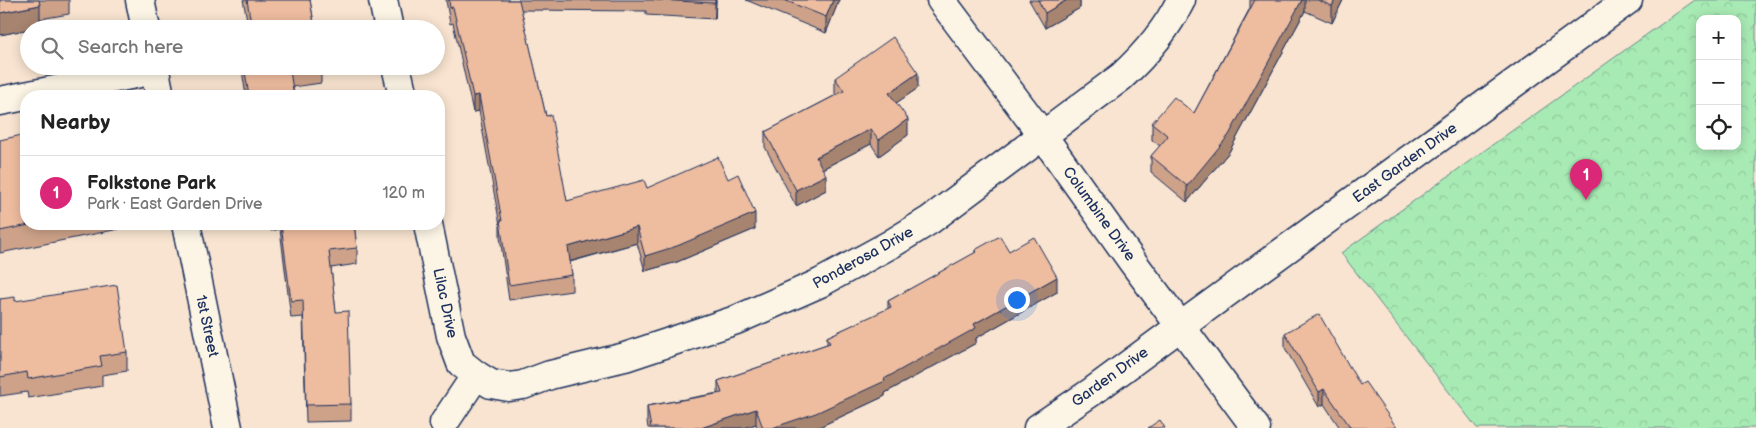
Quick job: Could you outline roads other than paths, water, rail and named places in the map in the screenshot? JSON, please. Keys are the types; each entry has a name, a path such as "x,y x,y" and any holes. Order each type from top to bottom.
{"street":[{"path":"140,0 144,20"},
{"path":"383,0 387,20"},
{"name":"Columbine Drive","path":"940,0 1043,136 1132,261 1256,428"},
{"name":"Ponderosa Drive","path":"476,376 491,384 523,385 550,375 625,357 736,320 820,283 930,220 1121,77 1136,63 1160,33 1180,0"},
{"name":"East Garden Drive","path":"1181,326 1628,0"},
{"path":"51,90 121,75"},
{"path":"156,75 159,90"},
{"path":"398,75 401,90"},
{"path":"0,101 20,97"},
{"name":"1st Street","path":"187,230 228,428"},
{"name":"Lilac Drive","path":"429,230 451,336 461,363 476,376"},
{"name":"Garden Drive","path":"1038,428 1093,391 1181,326"},
{"path":"444,423 476,376"}],"place":[{"name":"Folkstone Park","path":"1586,200"}]}
